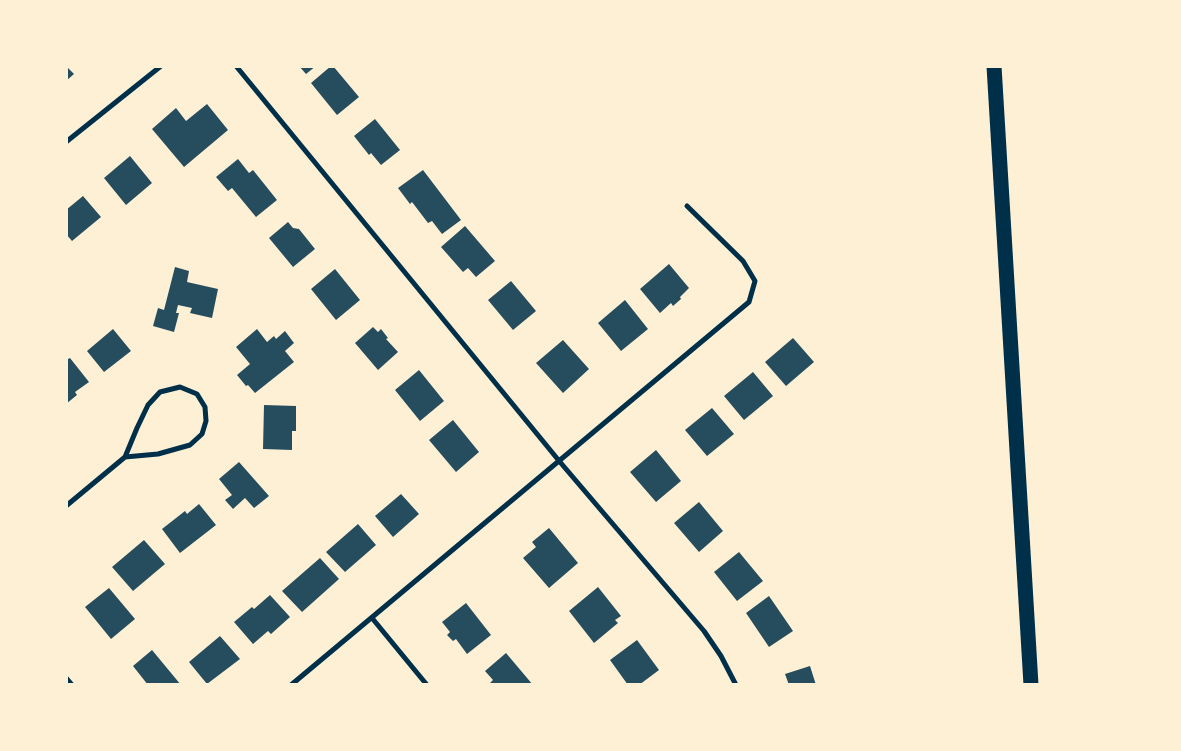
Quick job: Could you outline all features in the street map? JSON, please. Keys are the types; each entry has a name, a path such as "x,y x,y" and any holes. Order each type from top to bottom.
{"highway":[{"path":"994,66 1032,685"}],"street":[{"path":"66,142 162,66"},
{"path":"236,66 560,462 704,631 721,656 736,685"},
{"path":"291,685 749,302 755,280 743,261 687,206"},
{"path":"66,506 125,457 136,428 148,405 160,392 180,387 197,394 205,407 206,421 202,434 190,445 158,454 125,457"},
{"path":"372,618 427,685"},
{"path":"66,678 72,685"}],"building":[{"path":"66,66 74,74 66,81"},
{"path":"299,66 316,66 306,74"},
{"path":"331,66 359,97 337,115 311,83"},
{"path":"207,104 228,130 184,167 152,129 176,108 186,121"},
{"path":"375,119 400,150 381,165 371,153 369,155 354,136"},
{"path":"130,156 152,183 126,205 104,178"},
{"path":"238,159 249,173 253,170 277,200 256,217 232,188 228,191 216,177"},
{"path":"423,170 461,220 442,234 432,221 428,223 412,202 410,204 398,188"},
{"path":"83,196 101,217 72,241 66,234 66,210"},
{"path":"288,222 293,228 299,229 315,249 293,267 269,238"},
{"path":"465,226 495,261 476,277 468,268 463,272 441,247"},
{"path":"669,264 689,288 673,306 671,303 660,313 640,289"},
{"path":"175,267 189,271 187,282 218,289 212,318 190,313 192,308 178,305 176,313 179,313 174,332 153,326 158,308 164,310"},
{"path":"335,269 360,300 336,320 311,289"},
{"path":"511,281 536,311 513,330 488,300"},
{"path":"625,300 648,329 621,351 598,323"},
{"path":"373,327 378,332 381,329 388,338 386,339 398,352 378,370 355,343"},
{"path":"113,329 131,351 104,372 87,351"},
{"path":"257,329 267,342 274,336 276,339 285,331 294,343 285,351 294,362 255,393 237,375 250,364 236,347"},
{"path":"793,338 814,362 786,386 765,362"},
{"path":"563,340 589,369 563,393 536,363"},
{"path":"70,358 89,382 75,392 77,395 66,404 66,360"},
{"path":"419,370 444,401 420,421 395,390"},
{"path":"753,372 773,396 744,420 724,396"},
{"path":"264,405 296,406 296,431 292,431 292,450 263,449"},
{"path":"712,408 734,434 707,456 685,430"},
{"path":"453,420 479,452 456,472 429,440"},
{"path":"656,450 681,481 656,502 630,472"},
{"path":"239,462 269,496 254,508 245,498 233,509 225,500 232,495 219,479"},
{"path":"401,494 419,514 393,537 375,516"},
{"path":"699,502 723,531 699,552 674,523"},
{"path":"199,504 216,525 180,553 162,529 185,511 187,514"},
{"path":"358,524 376,545 345,572 326,552"},
{"path":"549,528 578,563 549,588 523,558 536,547 532,542"},
{"path":"144,540 165,564 133,591 112,567"},
{"path":"739,552 763,581 737,601 714,572"},
{"path":"320,558 339,579 302,612 282,591"},
{"path":"598,587 621,616 615,620 618,623 594,643 569,611"},
{"path":"109,588 135,619 111,639 85,607"},
{"path":"270,595 290,617 271,634 268,631 253,644 234,622 252,607 254,609"},
{"path":"769,596 793,631 769,647 746,613"},
{"path":"466,603 491,635 467,654 456,639 453,641 447,635 450,632 442,622"},
{"path":"220,636 240,659 207,684 189,662"},
{"path":"637,640 659,670 639,685 628,685 610,660"},
{"path":"152,650 181,685 148,685 133,666"},
{"path":"506,653 533,685 492,685 490,683 493,680 485,671"},
{"path":"810,666 816,685 789,685 785,674"}]}
